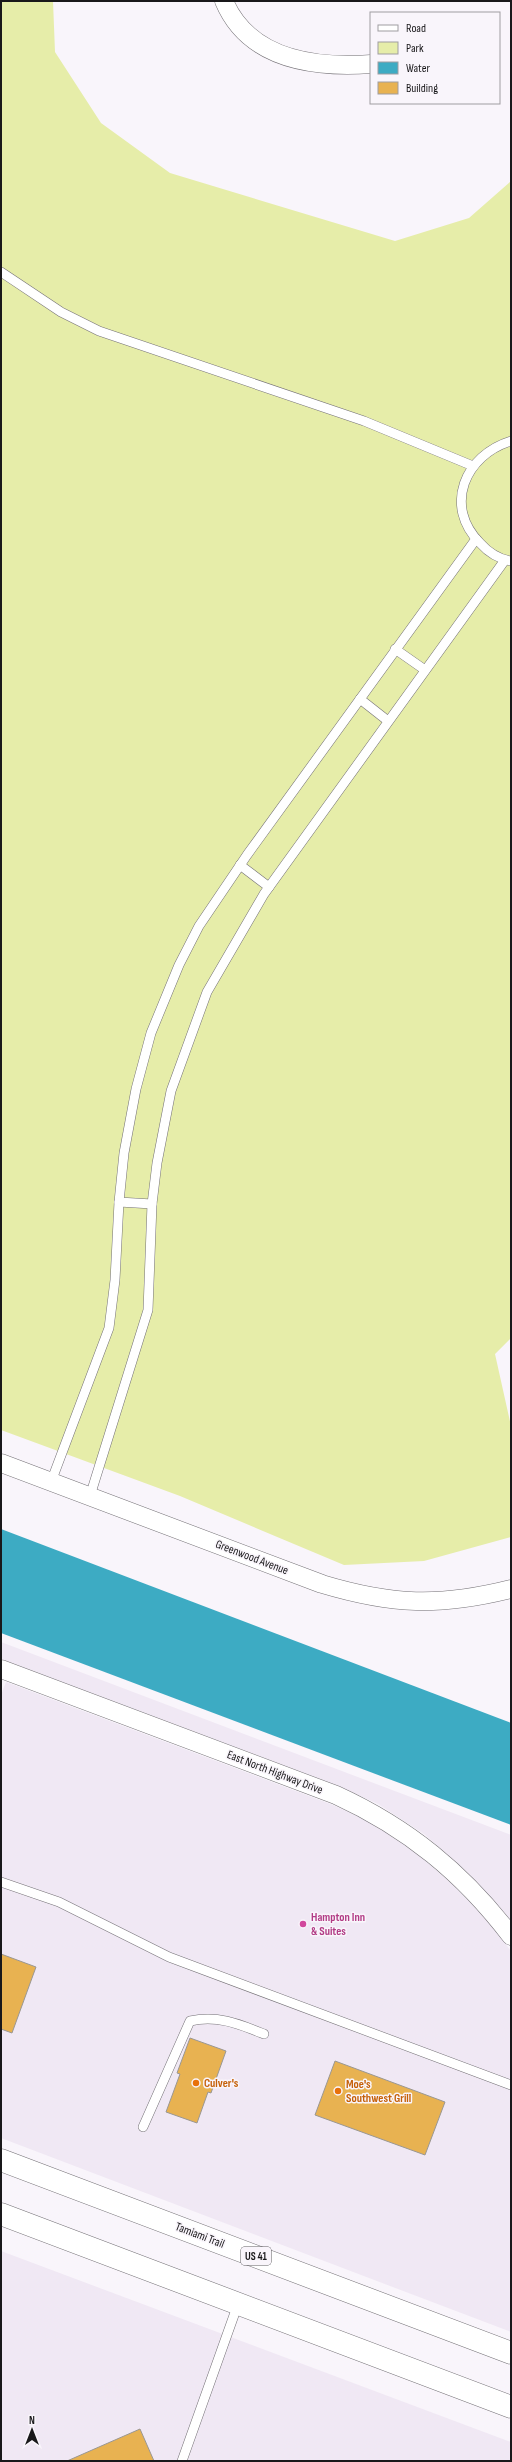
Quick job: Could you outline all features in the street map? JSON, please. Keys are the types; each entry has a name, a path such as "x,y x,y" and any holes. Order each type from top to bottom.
{"main road":[{"name":"Tamiami Trail","path":"1,2160 511,2353"},
{"path":"1,2214 511,2407"}],"street":[{"path":"224,1 232,17 242,29 266,49 280,55 328,65 370,64"},
{"name":"Greenwood Avenue","path":"1,1463 322,1584 357,1595 388,1600 446,1602 476,1598 511,1589"},
{"name":"East North Highway Drive","path":"1,1670 336,1795 374,1813 418,1841 458,1877 495,1915 511,1936"}],"lane":[{"path":"1,272 61,312 99,331 364,421 473,466"},
{"path":"90,1496 148,1310 152,1204 157,1163 171,1091 206,992 269,887 425,670 508,560 488,551 476,539 464,517 462,496 467,476 479,458 496,445 511,441"},
{"path":"52,1482 109,1328 115,1280 119,1202 124,1152 132,1110 151,1033 179,965 199,926 240,865 476,539"},
{"path":"395,649 425,670"},
{"path":"360,699 388,721"},
{"path":"240,865 269,887"},
{"path":"119,1202 152,1204"},
{"path":"1,1882 59,1902 169,1957 511,2085"},
{"path":"143,2127 190,2021 208,2017 240,2024 264,2034"},
{"path":"182,2461 238,2304"}],"shaded area":[{"path":"1,1642 511,1835 511,1920 464,1869 424,1834 378,1804 339,1786 4,1660 1,1658"},
{"path":"6,1682 333,1805 370,1822 413,1850 452,1884 489,1922 511,1951 511,2332 1,2138 1,1695"},
{"path":"1,2251 511,2442 511,2461 1,2461"}],"green space":[{"path":"1,1 53,1 55,52 101,123 170,173 395,241 469,218 511,181 511,1338 495,1354 511,1426 511,1537 424,1561 344,1565 180,1496 1,1430"}],"water":[{"path":"1,1529 511,1723 511,1825 1,1633"}],"building":[{"path":"1,1954 36,1967 12,2033 1,2029"},
{"name":"Culver's","path":"190,2038 226,2051 211,2093 208,2092 197,2123 166,2112 180,2074 177,2073"},
{"path":"335,2061 445,2102 425,2155 315,2115"},
{"path":"140,2429 154,2461 67,2461"}],"place":[{"name":"Hampton Inn & Suites","path":"303,1924"},
{"name":"Culver's","path":"196,2083"},
{"name":"Moe's Southwest Grill","path":"338,2091"}]}
